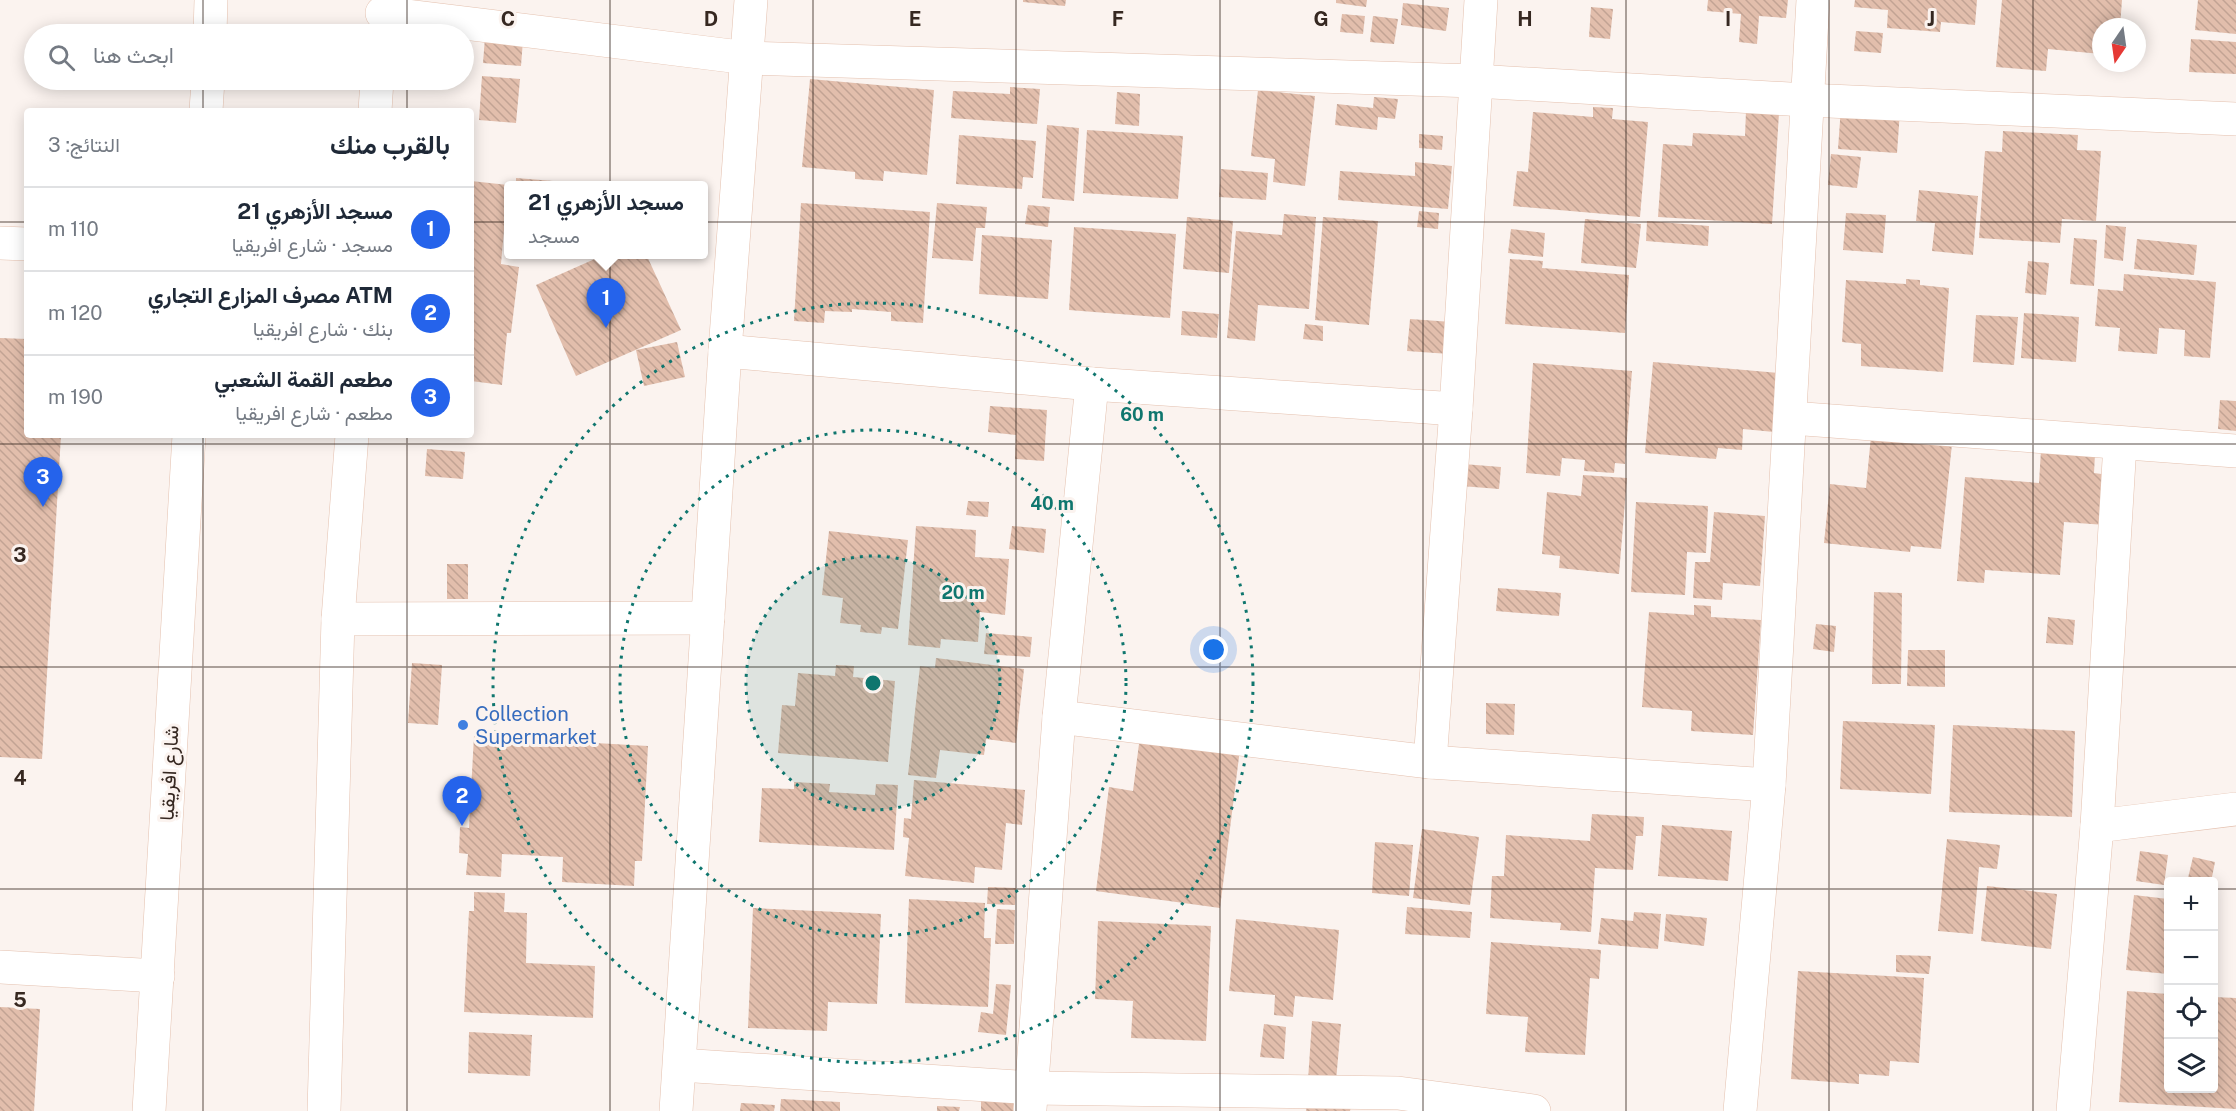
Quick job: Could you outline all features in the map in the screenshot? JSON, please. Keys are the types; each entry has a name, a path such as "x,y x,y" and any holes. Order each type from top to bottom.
{"street":[{"path":"210,24 211,0"},
{"path":"676,1111 725,351 751,0"},
{"path":"1430,762 1456,410 1481,0"},
{"path":"1740,1111 1769,785 1813,0"},
{"path":"382,16 452,24"},
{"path":"474,27 748,58 1475,81 1806,100 2236,119"},
{"path":"206,108 207,90"},
{"path":"375,108 377,90"},
{"path":"0,243 24,244"},
{"path":"725,351 1092,384 1456,410"},
{"path":"1031,1100 1059,717 1092,384"},
{"path":"1791,418 2236,451"},
{"name":"شارع افريقيا","path":"149,1111 189,438"},
{"path":"324,1111 338,619 351,438"},
{"path":"2073,1111 2097,826 2120,444"},
{"path":"338,619 708,618"},
{"path":"1059,717 1430,762 1769,785"},
{"path":"2097,826 2236,809"},
{"path":"0,967 158,976"},
{"path":"680,1065 1031,1100 1397,1102 1534,1111"}],"building":[{"path":"1023,0 1066,0 1065,6 1023,2"},
{"path":"1336,0 1367,0 1366,7 1336,3"},
{"path":"1708,0 1788,0 1786,18 1759,16 1757,44 1739,42 1741,14 1707,11"},
{"path":"1855,0 1977,0 1975,25 1941,22 1940,32 1887,28 1888,10 1854,7"},
{"path":"2002,0 2122,0 2121,18 2092,18 2092,53 2048,49 2046,71 1996,67"},
{"path":"2198,0 2236,0 2236,34 2195,30"},
{"path":"1403,3 1449,8 1446,31 1401,25"},
{"path":"1591,7 1613,9 1610,39 1589,37"},
{"path":"1342,14 1365,16 1363,34 1340,32"},
{"path":"1373,16 1398,19 1394,44 1370,42"},
{"path":"1856,31 1883,33 1881,53 1854,51"},
{"path":"485,37 523,40 521,66 483,63"},
{"path":"2191,39 2236,42 2236,74 2189,72"},
{"path":"482,76 520,79 516,123 479,120"},
{"path":"810,79 934,90 927,175 884,171 883,181 855,179 855,172 802,167"},
{"path":"1010,87 1040,89 1037,124 951,118 953,91 1010,94"},
{"path":"1258,90 1315,96 1305,186 1273,182 1275,159 1251,156"},
{"path":"1117,92 1140,94 1139,126 1115,124"},
{"path":"1374,97 1398,99 1395,119 1378,117 1377,130 1335,125 1337,104 1373,108"},
{"path":"1593,107 1613,108 1612,119 1648,122 1640,217 1513,206 1517,171 1528,172 1533,112 1593,117"},
{"path":"1841,107 1900,111 1897,153 1838,149"},
{"path":"1746,111 1779,113 1772,224 1658,217 1663,144 1692,146 1693,133 1745,136"},
{"path":"1047,125 1079,128 1074,201 1042,198"},
{"path":"1087,130 1183,136 1178,199 1083,193"},
{"path":"2003,131 2078,135 2077,150 2101,151 2096,221 2062,219 2060,243 1979,238 1985,151 2002,152"},
{"path":"1419,134 1443,136 1442,150 1419,148"},
{"path":"959,135 1036,141 1033,178 1023,177 1022,189 956,184"},
{"path":"1831,154 1861,157 1857,188 1828,185"},
{"path":"1415,162 1452,166 1448,209 1338,200 1340,171 1415,176"},
{"path":"1221,169 1268,173 1266,200 1219,197"},
{"path":"516,178 553,181 516,181"},
{"path":"474,181 504,185 501,264 519,267 511,333 507,333 502,385 474,381"},
{"path":"1919,190 1978,196 1973,255 1932,251 1935,223 1916,221"},
{"path":"801,203 930,212 923,323 891,321 891,312 852,309 852,312 825,311 824,323 794,321"},
{"path":"937,203 987,207 985,228 976,228 973,261 932,258"},
{"path":"1028,205 1050,207 1048,227 1025,224"},
{"path":"1419,211 1439,213 1438,229 1417,227"},
{"path":"1846,213 1886,215 1883,253 1843,250"},
{"path":"1284,214 1316,217 1309,309 1258,305 1255,341 1227,338 1236,231 1282,235"},
{"path":"1187,217 1233,221 1229,273 1183,269"},
{"path":"1323,217 1378,221 1369,325 1315,320"},
{"path":"1585,219 1641,224 1636,268 1581,263"},
{"path":"1647,221 1709,226 1708,246 1646,241"},
{"path":"2106,225 2126,227 2123,261 2104,258"},
{"path":"1074,227 1176,234 1170,318 1069,310"},
{"path":"1511,229 1545,233 1543,257 1508,253"},
{"path":"982,235 1052,240 1048,299 979,294"},
{"path":"2074,238 2097,240 2094,286 2070,284"},
{"path":"2137,239 2197,245 2194,275 2134,269"},
{"path":"595,259 648,259 681,330 576,376 536,285"},
{"path":"1510,259 1543,261 1542,268 1629,275 1625,333 1505,324"},
{"path":"2028,261 2049,263 2046,295 2025,293"},
{"path":"2124,274 2216,282 2210,358 2184,356 2185,330 2159,328 2157,354 2118,351 2120,328 2095,326 2098,289 2123,291"},
{"path":"1906,279 1920,280 1920,285 1949,288 1943,372 1861,366 1861,344 1842,342 1846,280 1906,284"},
{"path":"1182,311 1219,314 1217,338 1181,335"},
{"path":"2024,313 2079,317 2076,362 2021,358"},
{"path":"1976,315 2018,317 2014,365 1973,362"},
{"path":"1410,319 1452,322 1449,354 1407,351"},
{"path":"1305,324 1323,326 1323,341 1303,339"},
{"path":"0,338 24,339 24,438 61,438 42,759 0,757"},
{"path":"677,342 685,377 644,386 636,350"},
{"path":"1653,362 1779,373 1774,432 1743,429 1742,450 1718,448 1716,459 1645,453"},
{"path":"1533,363 1632,371 1625,464 1615,463 1614,473 1584,471 1585,460 1562,458 1560,476 1526,473"},
{"path":"2220,400 2236,401 2236,431 2218,429"},
{"path":"990,406 1047,410 1044,461 1015,459 1016,435 988,432"},
{"path":"1871,436 1952,444 1941,549 1911,546 1910,552 1824,543 1830,484 1866,488"},
{"path":"427,449 465,452 463,479 425,476"},
{"path":"2041,450 2095,454 2094,473 2109,475 2105,525 2064,522 2060,575 1985,570 1984,583 1957,581 1965,477 2039,483"},
{"path":"1463,464 1501,467 1499,489 1461,486"},
{"path":"1583,475 1627,478 1619,574 1559,568 1560,556 1542,554 1547,492 1581,496"},
{"path":"968,501 989,502 988,517 966,515"},
{"path":"1636,502 1708,506 1706,553 1687,552 1685,595 1631,592"},
{"path":"1714,512 1765,516 1760,586 1723,583 1722,600 1693,598 1695,562 1710,562"},
{"path":"916,526 976,530 975,557 1009,559 1005,615 980,612 978,642 941,639 940,648 908,645"},
{"path":"1012,526 1046,529 1044,553 1009,549"},
{"path":"829,531 908,540 898,629 882,627 881,634 860,632 861,625 840,623 843,598 822,595"},
{"path":"447,564 468,564 468,599 447,599"},
{"path":"1498,588 1561,593 1559,616 1496,611"},
{"path":"1874,592 1902,593 1901,684 1872,684"},
{"path":"1694,605 1711,606 1711,617 1761,620 1753,735 1691,731 1692,711 1642,707 1649,612 1694,615"},
{"path":"2048,617 2075,620 2073,645 2046,643"},
{"path":"1816,624 1836,626 1834,652 1813,649"},
{"path":"986,633 1032,637 1030,657 984,654"},
{"path":"1908,650 1945,650 1945,687 1907,686"},
{"path":"936,658 1024,669 1016,743 986,739 984,755 940,750 936,778 908,775 920,666 935,668"},
{"path":"412,663 442,665 438,725 408,723"},
{"path":"836,665 854,666 853,677 895,681 888,762 778,753 782,705 795,706 798,673 835,676"},
{"path":"1486,703 1515,704 1514,735 1486,734"},
{"path":"1843,721 1935,725 1931,794 1840,789"},
{"path":"1953,725 2075,731 2072,817 1949,812"},
{"path":"474,736 648,746 642,861 635,861 634,886 562,882 563,857 502,854 501,877 466,875 468,854 459,853 460,827 469,828"},
{"path":"1140,736 1240,749 1220,908 1096,891 1109,787 1133,791"},
{"path":"914,780 1025,790 1022,825 1006,823 1002,870 975,867 974,883 905,876 909,838 903,837 904,818 911,819"},
{"path":"794,782 830,784 829,792 875,795 876,784 898,785 894,850 759,842 762,788 794,789"},
{"path":"1592,814 1644,817 1643,836 1636,836 1633,870 1595,868 1591,932 1560,930 1561,923 1490,918 1492,876 1504,876 1506,835 1590,841"},
{"path":"1662,825 1732,831 1728,881 1658,876"},
{"path":"1422,829 1479,837 1470,905 1413,898"},
{"path":"1947,839 2000,845 1997,869 1979,867 1973,934 1938,931"},
{"path":"1375,842 1413,845 1409,896 1372,893"},
{"path":"2140,851 2168,855 2164,885 2136,881"},
{"path":"2193,857 2215,862 2212,877 2188,877"},
{"path":"1987,886 2057,894 2051,949 1981,941"},
{"path":"988,887 1016,888 1015,905 987,904"},
{"path":"474,892 505,893 504,912 527,913 526,963 595,966 593,1018 464,1012 469,911 474,911"},
{"path":"2134,895 2164,899 2164,974 2126,970"},
{"path":"909,899 985,903 984,938 991,938 988,1007 905,1003"},
{"path":"1407,907 1472,912 1470,938 1405,934"},
{"path":"753,908 881,914 877,1004 828,1002 827,1031 748,1028"},
{"path":"997,909 1015,910 1014,944 995,944"},
{"path":"1634,912 1661,914 1658,949 1598,944 1601,918 1633,921"},
{"path":"1666,914 1707,918 1704,946 1664,941"},
{"path":"1236,919 1339,930 1333,1000 1295,996 1293,1017 1274,1015 1275,995 1229,991"},
{"path":"1098,921 1211,926 1206,1041 1131,1038 1133,1001 1095,999"},
{"path":"1491,942 1601,950 1599,979 1590,978 1585,1055 1525,1052 1528,1017 1486,1014"},
{"path":"1896,955 1931,956 1929,974 1896,972"},
{"path":"1798,971 1924,978 1919,1063 1890,1061 1889,1076 1859,1074 1859,1084 1791,1079"},
{"path":"996,984 1011,985 1006,1035 978,1032 981,1012 993,1014"},
{"path":"2127,991 2164,994 2164,1093 2218,1093 2218,997 2236,998 2236,1109 2119,1102"},
{"path":"0,1007 40,1009 34,1111 0,1111"},
{"path":"1312,1021 1341,1024 1336,1081 1308,1080"},
{"path":"1264,1024 1286,1027 1284,1059 1260,1057"},
{"path":"469,1032 532,1035 530,1076 468,1073"},
{"path":"781,1099 840,1102 840,1111 780,1111"},
{"path":"981,1100 1015,1102 1014,1111 981,1111"},
{"path":"741,1103 775,1105 774,1111 740,1111"},
{"path":"1307,1103 1351,1107 1350,1111 1306,1111"},
{"path":"937,1106 960,1107 959,1111 937,1111"}],"place":[{"name":"مسجد الأزهري 21","path":"606,328"},
{"name":"مطعم القمة الشعبي","path":"43,507"},
{"name":"Collection Supermarket","path":"463,725"},
{"name":"ATM مصرف المزارع التجاري","path":"462,826"}]}
